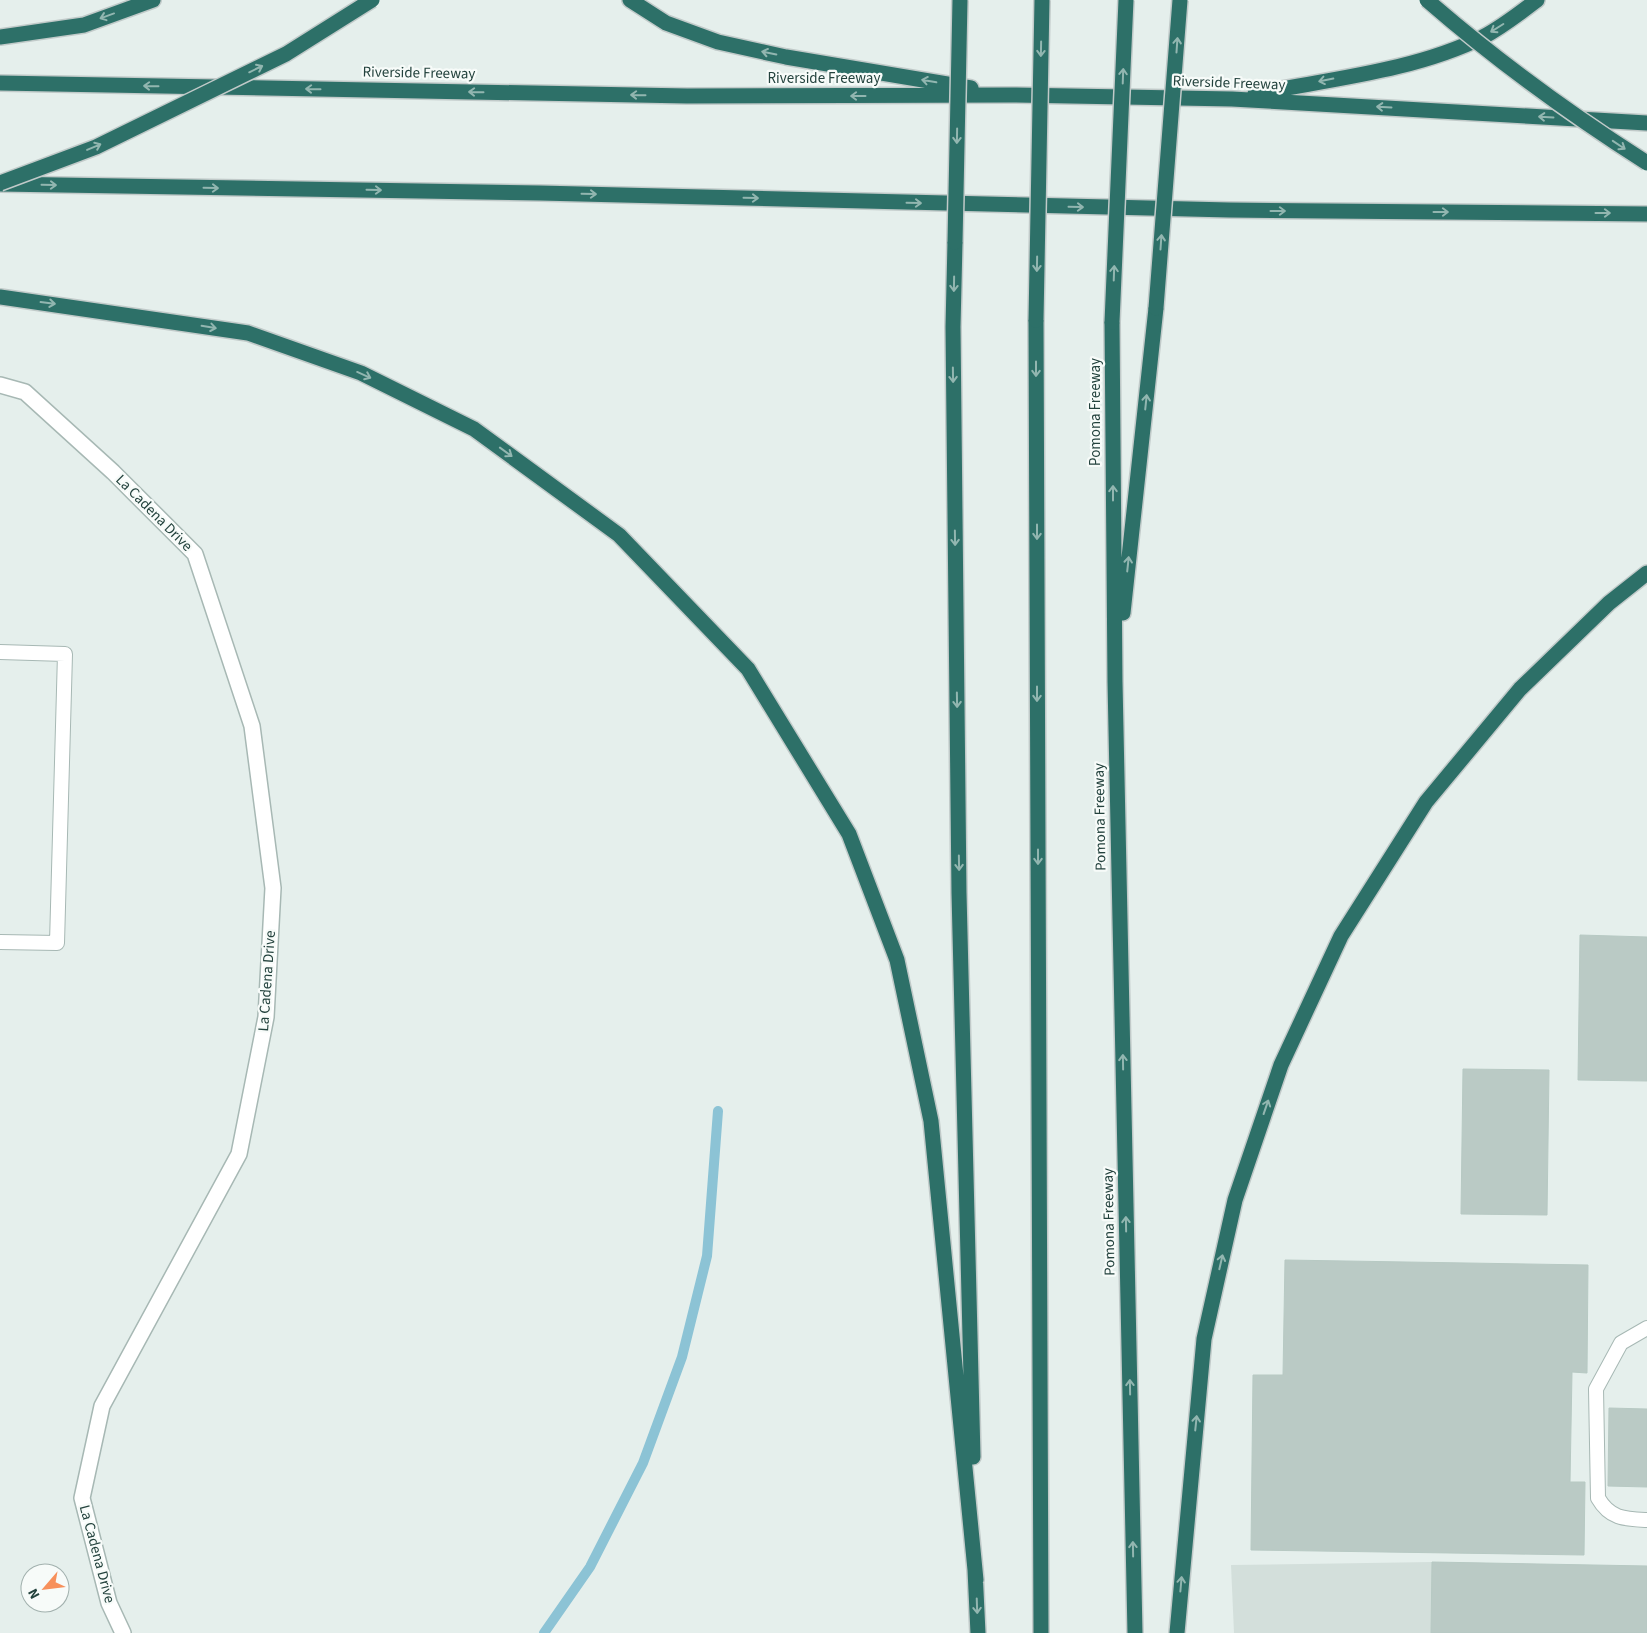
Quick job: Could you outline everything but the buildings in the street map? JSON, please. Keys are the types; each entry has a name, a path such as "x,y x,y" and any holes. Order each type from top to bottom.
{"highway":[{"path":"0,37 84,25 153,0"},
{"path":"0,184 96,147 286,54 372,0"},
{"path":"630,0 666,23 718,42 786,57 1012,95"},
{"path":"960,0 953,327 959,893 978,1633"},
{"path":"1041,1633 1036,320 1042,0"},
{"name":"Pomona Freeway","path":"1126,0 1112,322 1115,682 1135,1633"},
{"path":"1115,682 1156,308 1180,0"},
{"path":"1427,0 1510,69 1566,110 1647,163"},
{"path":"1232,99 1401,66 1446,52 1484,37 1536,0"},
{"name":"Riverside Freeway","path":"0,83 687,96 1012,95 1232,99 1647,123"},
{"path":"0,184 540,193 1230,210 1647,214"},
{"path":"0,297 248,333 361,373 474,429 619,535 748,670 849,834 897,960 931,1120 976,1580"},
{"path":"1177,1633 1204,1339 1235,1200 1281,1065 1341,936 1426,802 1520,689 1609,603 1647,573"}],"street":[{"name":"La Cadena Drive","path":"0,385 25,392 113,472 195,554 252,726 273,888 266,1017 239,1154 102,1406 82,1498 109,1603 123,1633"}],"lane":[{"path":"0,652 65,654 57,943 0,942"},
{"path":"1647,1328 1621,1343 1596,1389 1598,1498 1605,1510 1624,1519 1647,1520"}],"shaded area":[{"path":"1432,1562 1647,1566 1647,1633 1234,1633 1231,1565"}],"waterway":[{"path":"544,1633 590,1567 643,1463 682,1357 707,1256 718,1111"}]}
